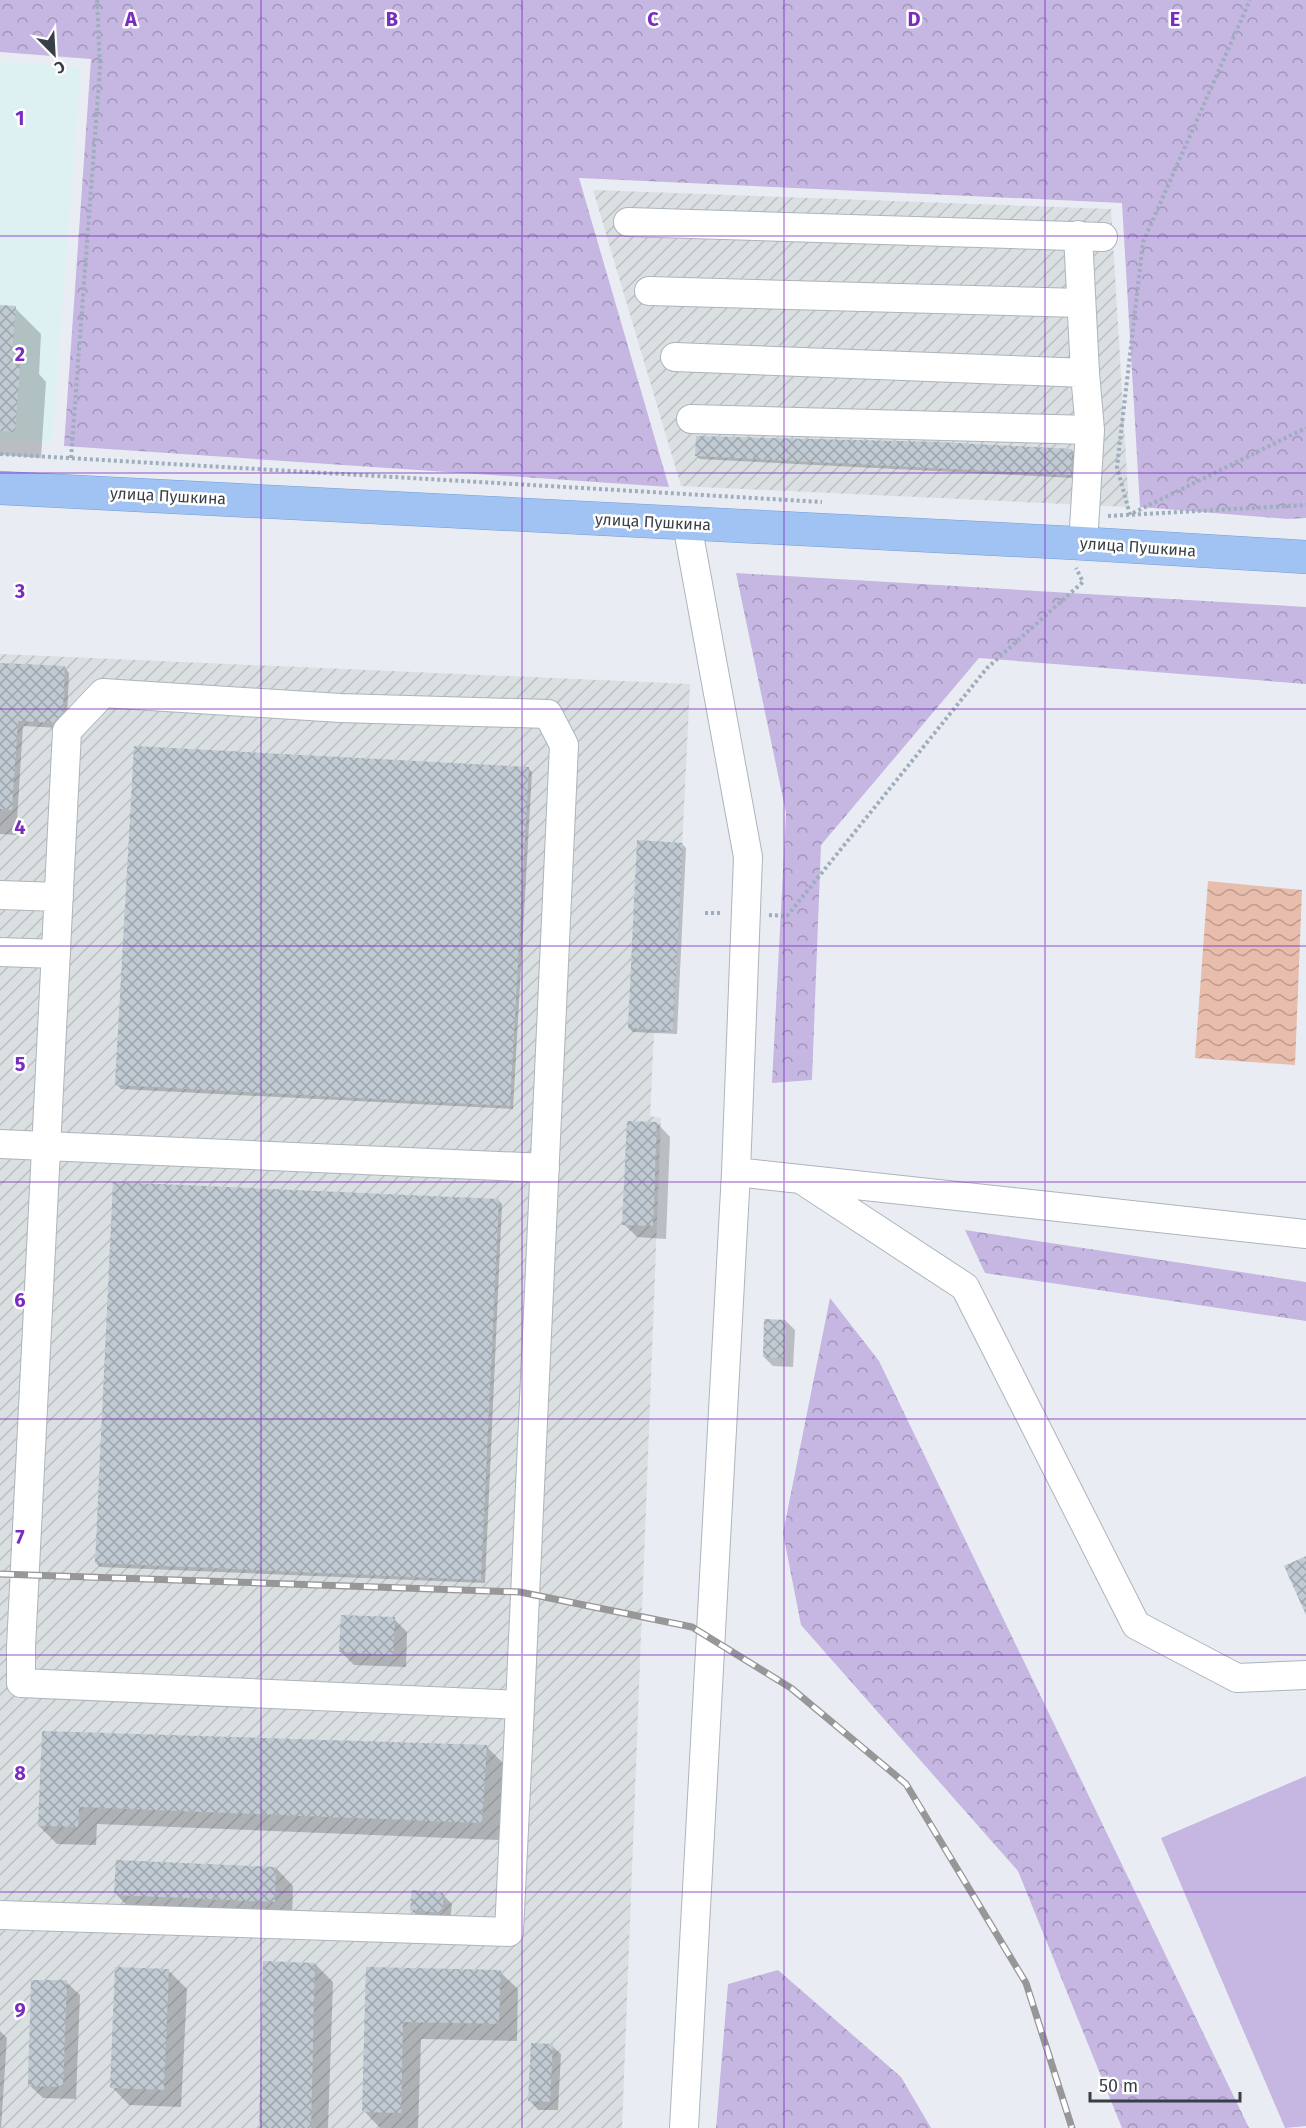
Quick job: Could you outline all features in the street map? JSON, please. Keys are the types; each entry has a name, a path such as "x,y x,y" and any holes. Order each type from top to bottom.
{"main road":[{"name":"улица Пушкина","path":"0,488 687,524 1081,534 1306,556"}],"lane":[{"path":"627,222 1090,236 1081,303 1084,373 1090,430 1081,534"},
{"path":"649,291 1081,303"},
{"path":"675,357 1084,373"},
{"path":"691,419 1090,430"},
{"path":"684,2128 736,1172 748,857 687,524"},
{"path":"0,1915 509,1932 520,1705 545,1168 564,746 548,714 340,708 103,693 68,731 46,1146 10,1647 21,1683 520,1705"},
{"path":"0,895 59,897"},
{"path":"0,952 56,954"},
{"path":"0,1144 545,1168"},
{"path":"736,1172 1306,1234"},
{"path":"802,1180 965,1287 1136,1625 1237,1678 1306,1675"}],"path":[{"path":"71,458 100,68 96,0"},
{"path":"1130,515 1117,467 1143,242 1250,0"},
{"path":"705,913 787,916 987,668 1083,582 1074,565 1081,534 1130,515 1306,428"},
{"path":"0,454 824,502"},
{"path":"1130,515 1306,505"}],"shaded area":[{"path":"0,61 81,67 52,443 0,439"},
{"path":"593,190 1111,209 1129,507 681,486"},
{"path":"0,654 690,684 673,1031 654,1033 650,1116 661,1118 622,2128 0,2128"}],"green space":[{"path":"0,0 1306,0 1306,518 1288,519 1140,507 1122,203 579,178 669,487 64,446 91,59 0,52"},
{"path":"736,573 1306,607 1306,684 979,658 821,845 812,1080 772,1083 786,813"},
{"path":"965,1230 1306,1282 1306,1321 985,1273"},
{"path":"830,1298 879,1361 1249,2128 1122,2128 1018,1871 801,1625 783,1533"},
{"path":"1306,1776 1306,2126 1285,2128 1161,1838"},
{"path":"778,1970 901,2077 931,2128 716,2128 728,1984"}],"water":[{"path":"1208,881 1302,890 1295,1065 1195,1058"}],"building":[{"path":"0,305 16,306 12,354 21,354 15,432 0,431"},
{"path":"696,436 937,442 1072,449 1071,475 695,456"},
{"path":"0,663 65,666 63,712 53,723 18,721 12,810 0,809"},
{"path":"134,746 529,767 510,1106 115,1085"},
{"path":"637,840 683,843 673,1031 628,1028"},
{"path":"627,1121 657,1122 653,1226 622,1225"},
{"path":"113,1182 499,1199 481,1580 95,1563"},
{"path":"764,1319 786,1320 784,1359 763,1357"},
{"path":"1306,1556 1306,1615 1284,1566"},
{"path":"341,1615 395,1617 393,1655 339,1652"},
{"path":"42,1731 487,1745 482,1823 79,1807 78,1827 38,1826"},
{"path":"116,1860 276,1867 275,1902 114,1895"},
{"path":"412,1890 444,1893 442,1913 410,1910"},
{"path":"263,1961 315,1963 311,2128 259,2128"},
{"path":"115,1967 169,1969 164,2090 110,2088"},
{"path":"366,1967 501,1970 499,2024 403,2022 401,2113 362,2112"},
{"path":"31,1980 67,1980 63,2087 28,2086"},
{"path":"531,2043 553,2044 550,2102 528,2101"}],"railway":[{"path":"0,1574 520,1592 692,1627 791,1688 906,1784 1026,1983 1072,2128"}]}
